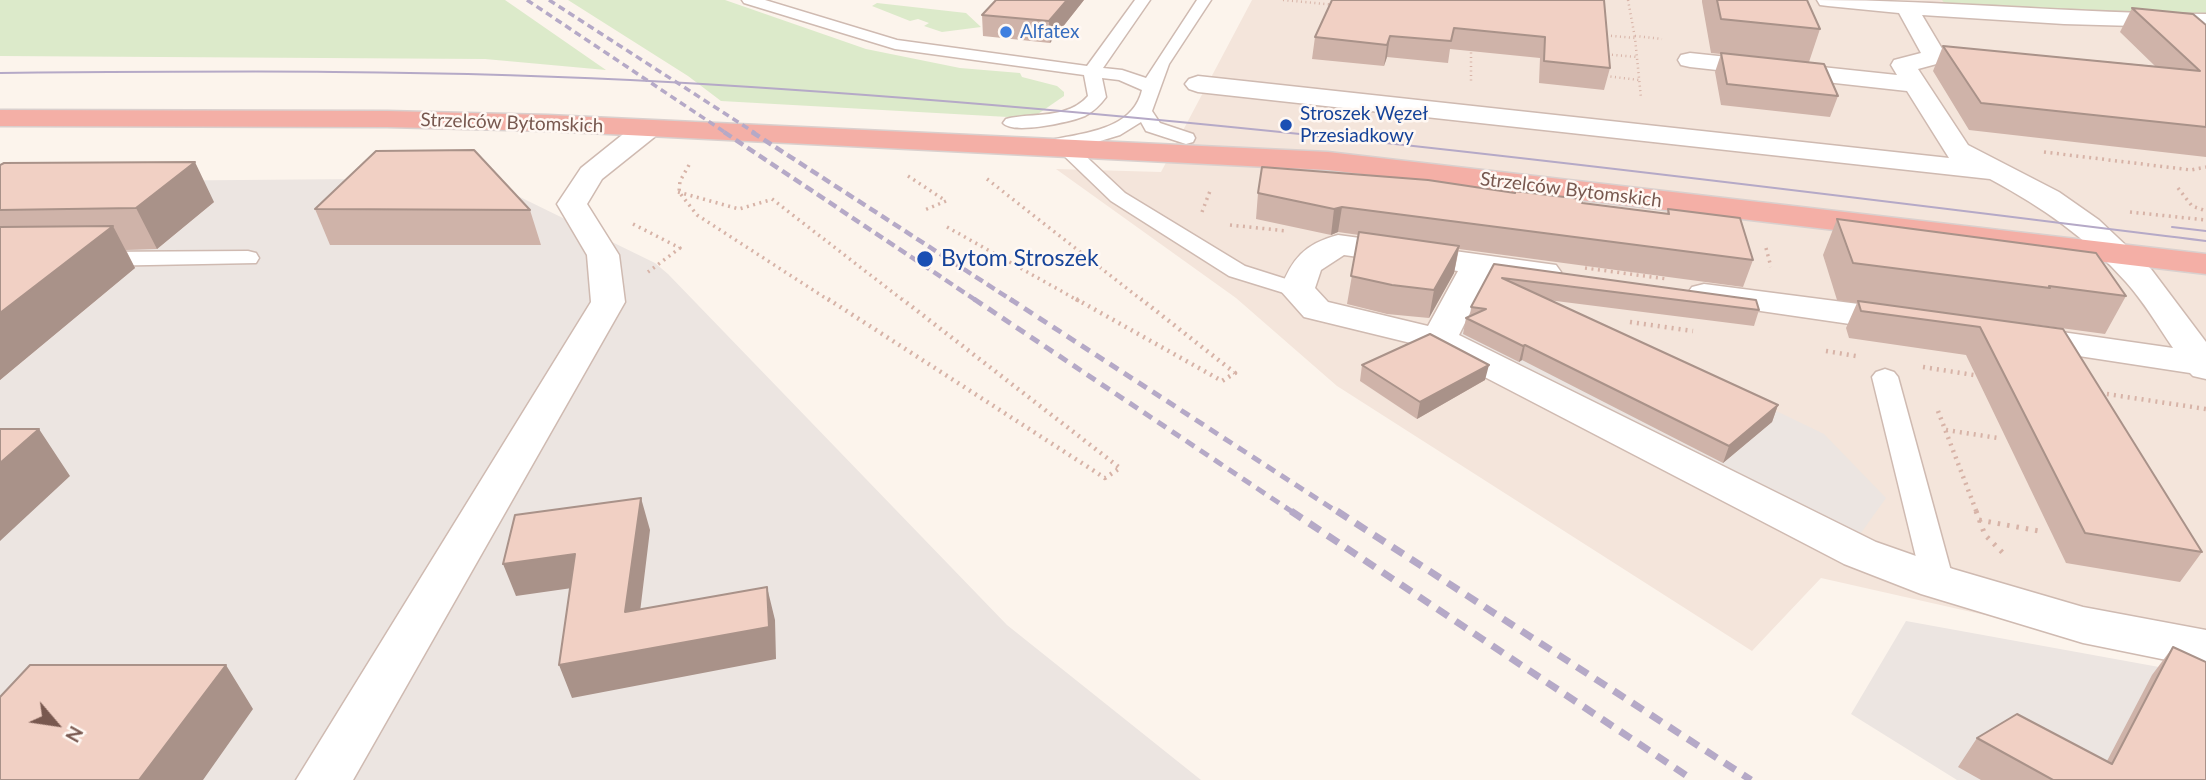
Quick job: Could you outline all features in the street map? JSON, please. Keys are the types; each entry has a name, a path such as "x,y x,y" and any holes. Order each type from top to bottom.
{"highway":[{"path":"0,97 565,101 799,111"},
{"path":"866,114 1018,136 1108,131 1177,147"},
{"name":"Strzelców Bytomskich","path":"0,118 387,119 647,129 1018,136 1068,150 1177,147 1328,161 2206,264"}],"street":[{"path":"1828,0 2144,21 2206,21"},
{"path":"1926,6 1934,57 1903,65 1958,151 2048,198 2073,215 2139,276 2204,365"},
{"path":"1690,61 1913,84"},
{"path":"1198,84 1993,171"},
{"path":"324,780 608,302 603,255 572,205 590,174 647,129"},
{"path":"1574,276 1338,245 1306,265 1297,290 1316,310 1439,339 1860,553 1938,582 2083,625 2206,649"},
{"path":"1439,339 1478,264"},
{"path":"1670,289 1944,327"},
{"path":"1985,332 2204,365"}],"lane":[{"path":"749,0 918,48 1122,75 1152,89"},
{"path":"1018,136 1091,106 1097,97 1092,71 1143,0"},
{"path":"1091,106 1097,121 1108,131 1127,123 1143,111 1155,75 1204,0"},
{"path":"813,19 828,6"},
{"path":"1143,111 1153,127 1177,147"},
{"path":"1068,150 1118,197 1237,271 1297,290"},
{"path":"69,259 248,258"},
{"path":"1885,377 1938,582"}],"path":[{"path":"1283,0 1347,6"},
{"path":"1628,0 1642,104"},
{"path":"1594,34 1635,38"},
{"path":"1468,113 1471,98 1472,39"},
{"path":"1599,53 1637,58"},
{"path":"1606,76 1639,80"},
{"path":"2042,152 2191,170 2206,167"},
{"path":"677,192 682,176 696,158"},
{"path":"901,168 909,177 946,201 922,211"},
{"path":"947,227 1222,381 1235,373 978,172"},
{"path":"2178,188 2192,206 2206,211"},
{"path":"677,192 739,209 771,199 1120,468 1105,478 697,215 677,192"},
{"path":"2121,211 2206,220"},
{"path":"608,302 680,248 631,223"},
{"path":"1764,237 1772,269"},
{"path":"1922,367 1926,380"},
{"path":"1935,405 1984,535 2004,555 2015,561"},
{"path":"1945,430 1998,438"},
{"path":"1979,520 2039,531"}],"shaded area":[{"path":"1252,0 2206,0 2206,665 1821,578 1752,651 1337,386 1236,298 1056,169 1161,172"},
{"path":"481,178 655,263 1007,625 1201,780 0,780 0,182"},
{"path":"1476,306 1586,319 1824,434 1886,498 1853,544 1453,341"},
{"path":"1906,621 2181,671 2206,780 1957,780 1851,714"}],"green space":[{"path":"0,0 505,0 606,70 485,59 0,56"},
{"path":"568,0 725,0 866,49 960,68 1020,73 1022,77 1057,86 1064,92 1064,96 1035,116 1008,117 721,101 688,76"},
{"path":"1942,0 2206,0 2206,14 2083,14 1946,5"},
{"path":"877,3 966,13 981,27 942,32 924,26 929,23 918,19 910,21 872,6"}],"building":[{"path":"996,0 1067,0 1049,21 982,15"},
{"path":"1332,0 1604,0 1610,68 1544,61 1545,37 1454,28 1451,41 1390,36 1387,45 1315,37"},
{"path":"1717,0 1807,0 1820,29 1721,19"},
{"path":"2132,8 2193,14 2206,25 2206,127 1981,103 1943,46 2200,71"},
{"path":"1721,53 1824,64 1838,96 1727,84"},
{"path":"474,150 530,210 315,209 376,151"},
{"path":"195,162 136,208 0,210 0,165 4,163"},
{"path":"1262,167 1428,180 1515,193 1581,199 1582,203 1669,214 1668,209 1740,218 1753,260 1342,207 1334,209 1258,193"},
{"path":"1837,219 2096,253 2126,296 1853,263"},
{"path":"113,226 0,313 0,227"},
{"path":"1359,232 1459,246 1434,290 1392,285 1351,276"},
{"path":"1494,264 1756,300 1759,310 1502,278 1778,405 1729,446 1466,318 1486,309 1471,307"},
{"path":"1858,301 2063,329 2202,552 2085,533 1980,327 1861,311"},
{"path":"1430,334 1489,365 1420,402 1362,365"},
{"path":"0,429 39,429 0,463"},
{"path":"641,498 625,612 767,587 769,627 559,665 575,554 503,564 515,515"},
{"path":"2173,647 2206,662 2206,780 2053,780 1977,738 2017,714 2112,764"},
{"path":"30,665 226,665 139,780 0,780 0,697"}],"tram line":[{"path":"0,73 501,75 668,82 861,95 1246,128 1630,171 2206,241"},
{"path":"2172,227 2206,231"}],"railway":[{"path":"527,0 726,133"},
{"path":"549,0 755,133"},
{"path":"724,132 977,301"},
{"path":"752,132 1013,301"},
{"path":"974,299 1294,513"},
{"path":"1010,299 1339,513"},
{"path":"1291,511 1693,780"},
{"path":"1337,511 1751,780"}],"place":[{"name":"Alfatex","path":"1006,32"},
{"name":"Stroszek Węzeł Przesiadkowy","path":"1286,125"},
{"name":"Bytom Stroszek","path":"925,259"}]}
